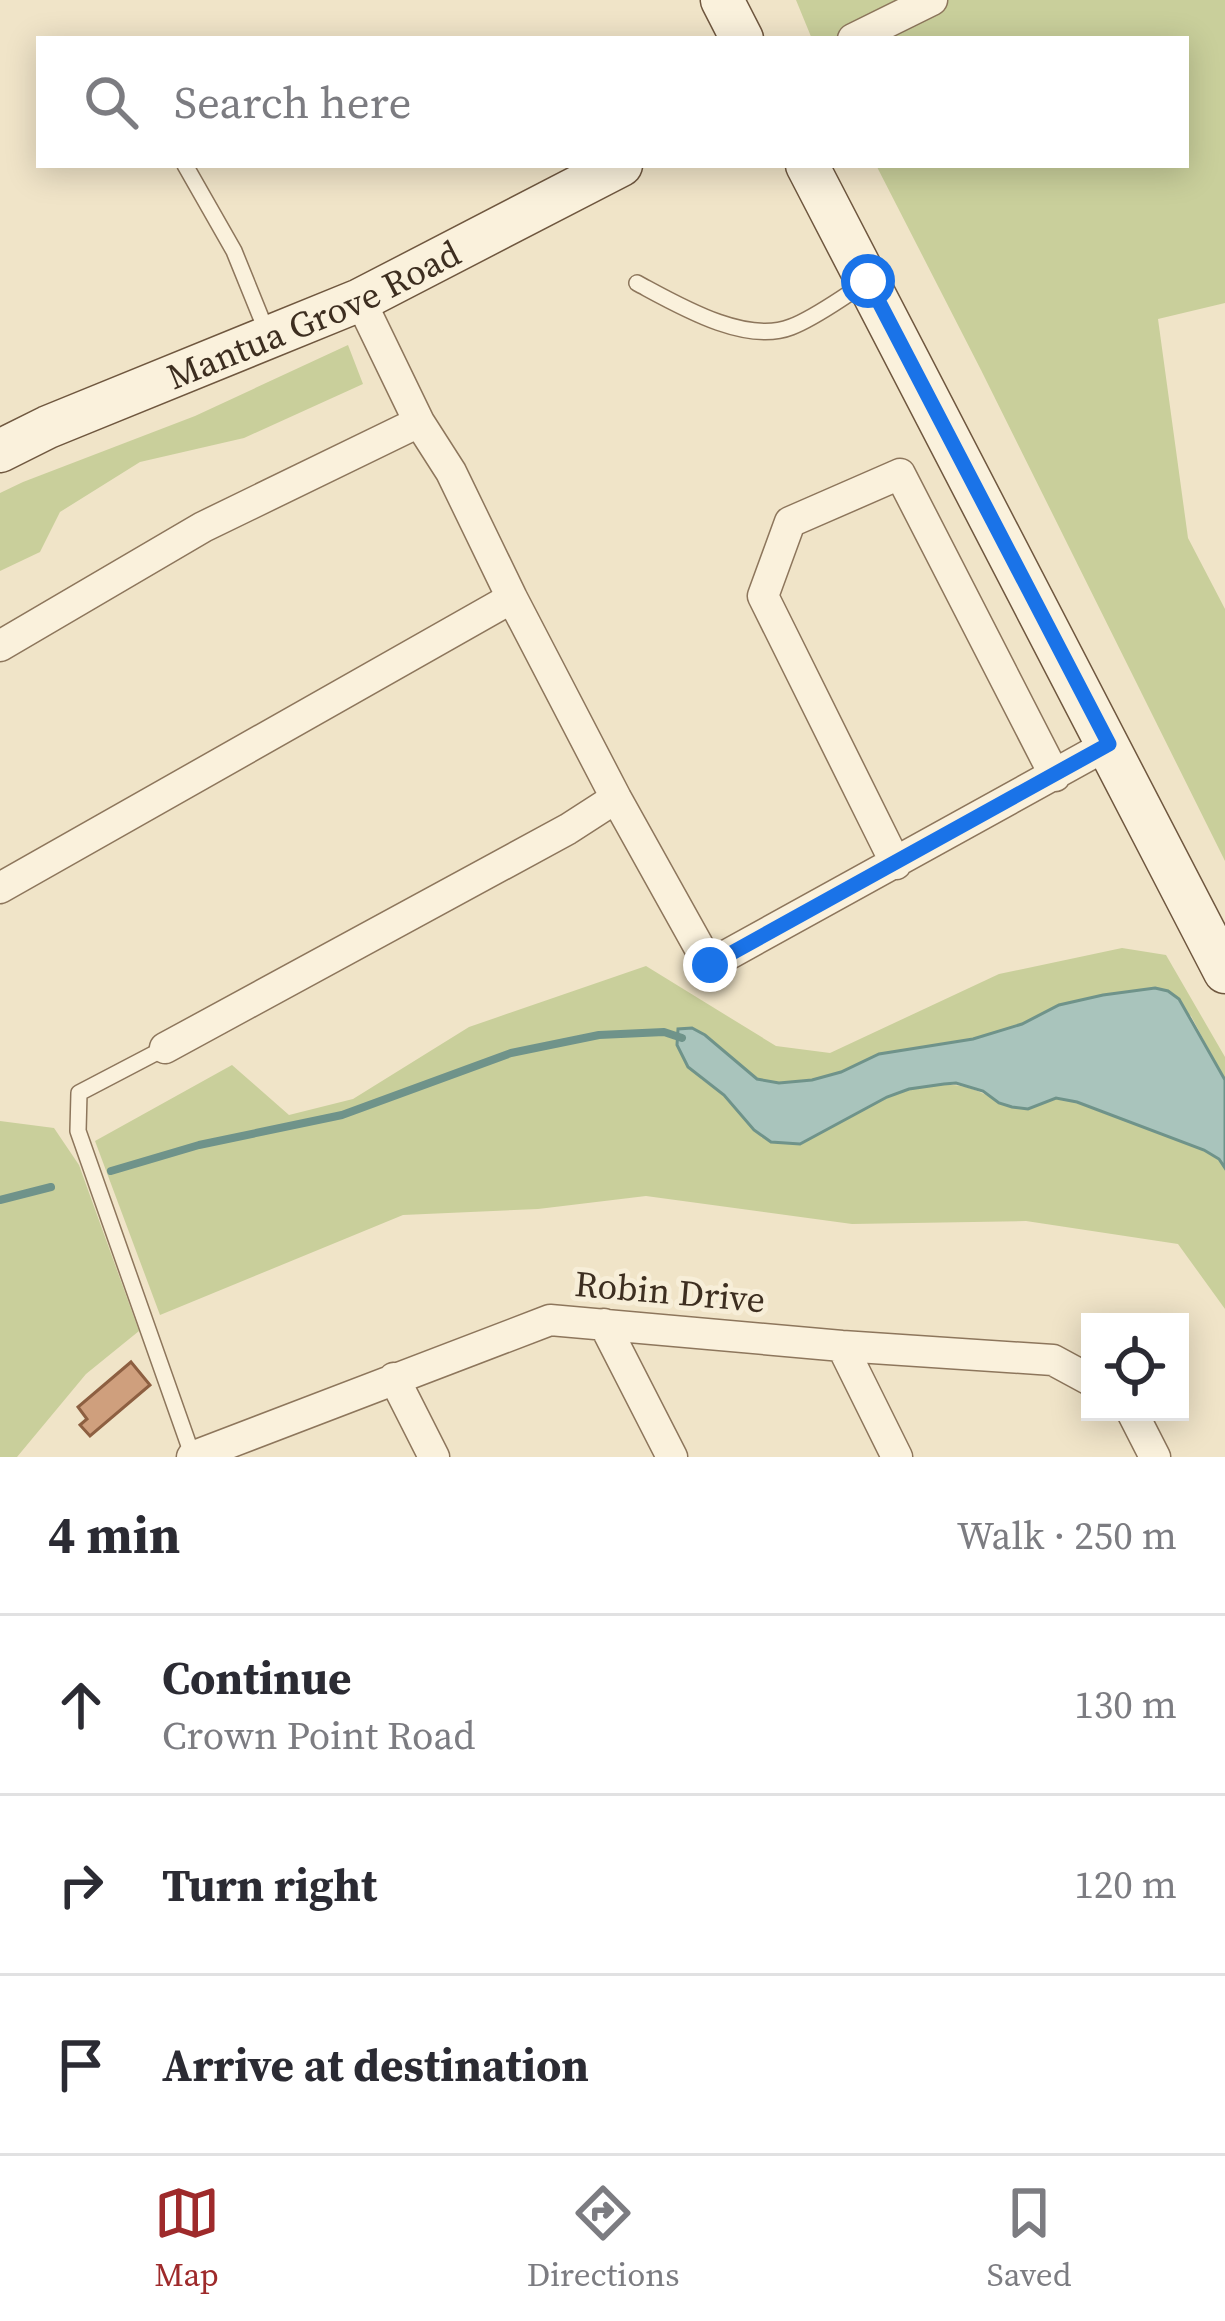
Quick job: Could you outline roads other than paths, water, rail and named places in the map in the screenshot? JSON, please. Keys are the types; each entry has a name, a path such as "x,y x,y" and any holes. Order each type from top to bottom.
{"main road":[{"path":"722,0 740,36"},
{"name":"Mantua Grove Road","path":"0,451 48,427 359,301 615,168"},
{"path":"809,168 1225,972"}],"street":[{"path":"859,36 932,0"},
{"path":"359,301 616,798 710,965 1109,744"},
{"path":"0,646 203,526 419,422"},
{"path":"896,864 763,596 790,522 901,474 1055,776"},
{"path":"0,888 512,598"},
{"path":"165,1048 568,829 616,798"},
{"name":"Robin Drive","path":"199,1456 550,1320 1053,1360 1081,1375"},
{"path":"604,1324 672,1457"},
{"path":"842,1346 897,1457"},
{"path":"394,1378 434,1457"},
{"path":"1137,1421 1155,1457"}],"lane":[{"path":"187,168 234,250 269,338"},
{"path":"638,283 678,306 766,333 792,327 868,281"},
{"path":"165,1048 79,1093 78,1131 199,1456"}],"water":[{"path":"1155,988 1179,999 1225,1080 1225,1168 1204,1150 1077,1102 1056,1098 1028,1109 1012,1107 956,1083 887,1097 800,1144 771,1142 688,1067 677,1045 678,1029 692,1028 757,1079 812,1080 879,1054 973,1039 1022,1024 1059,1005"}],"waterway":[{"path":"111,1171 199,1145 342,1115 511,1053 599,1035 664,1032 682,1038"},
{"path":"0,1200 51,1187"}]}
